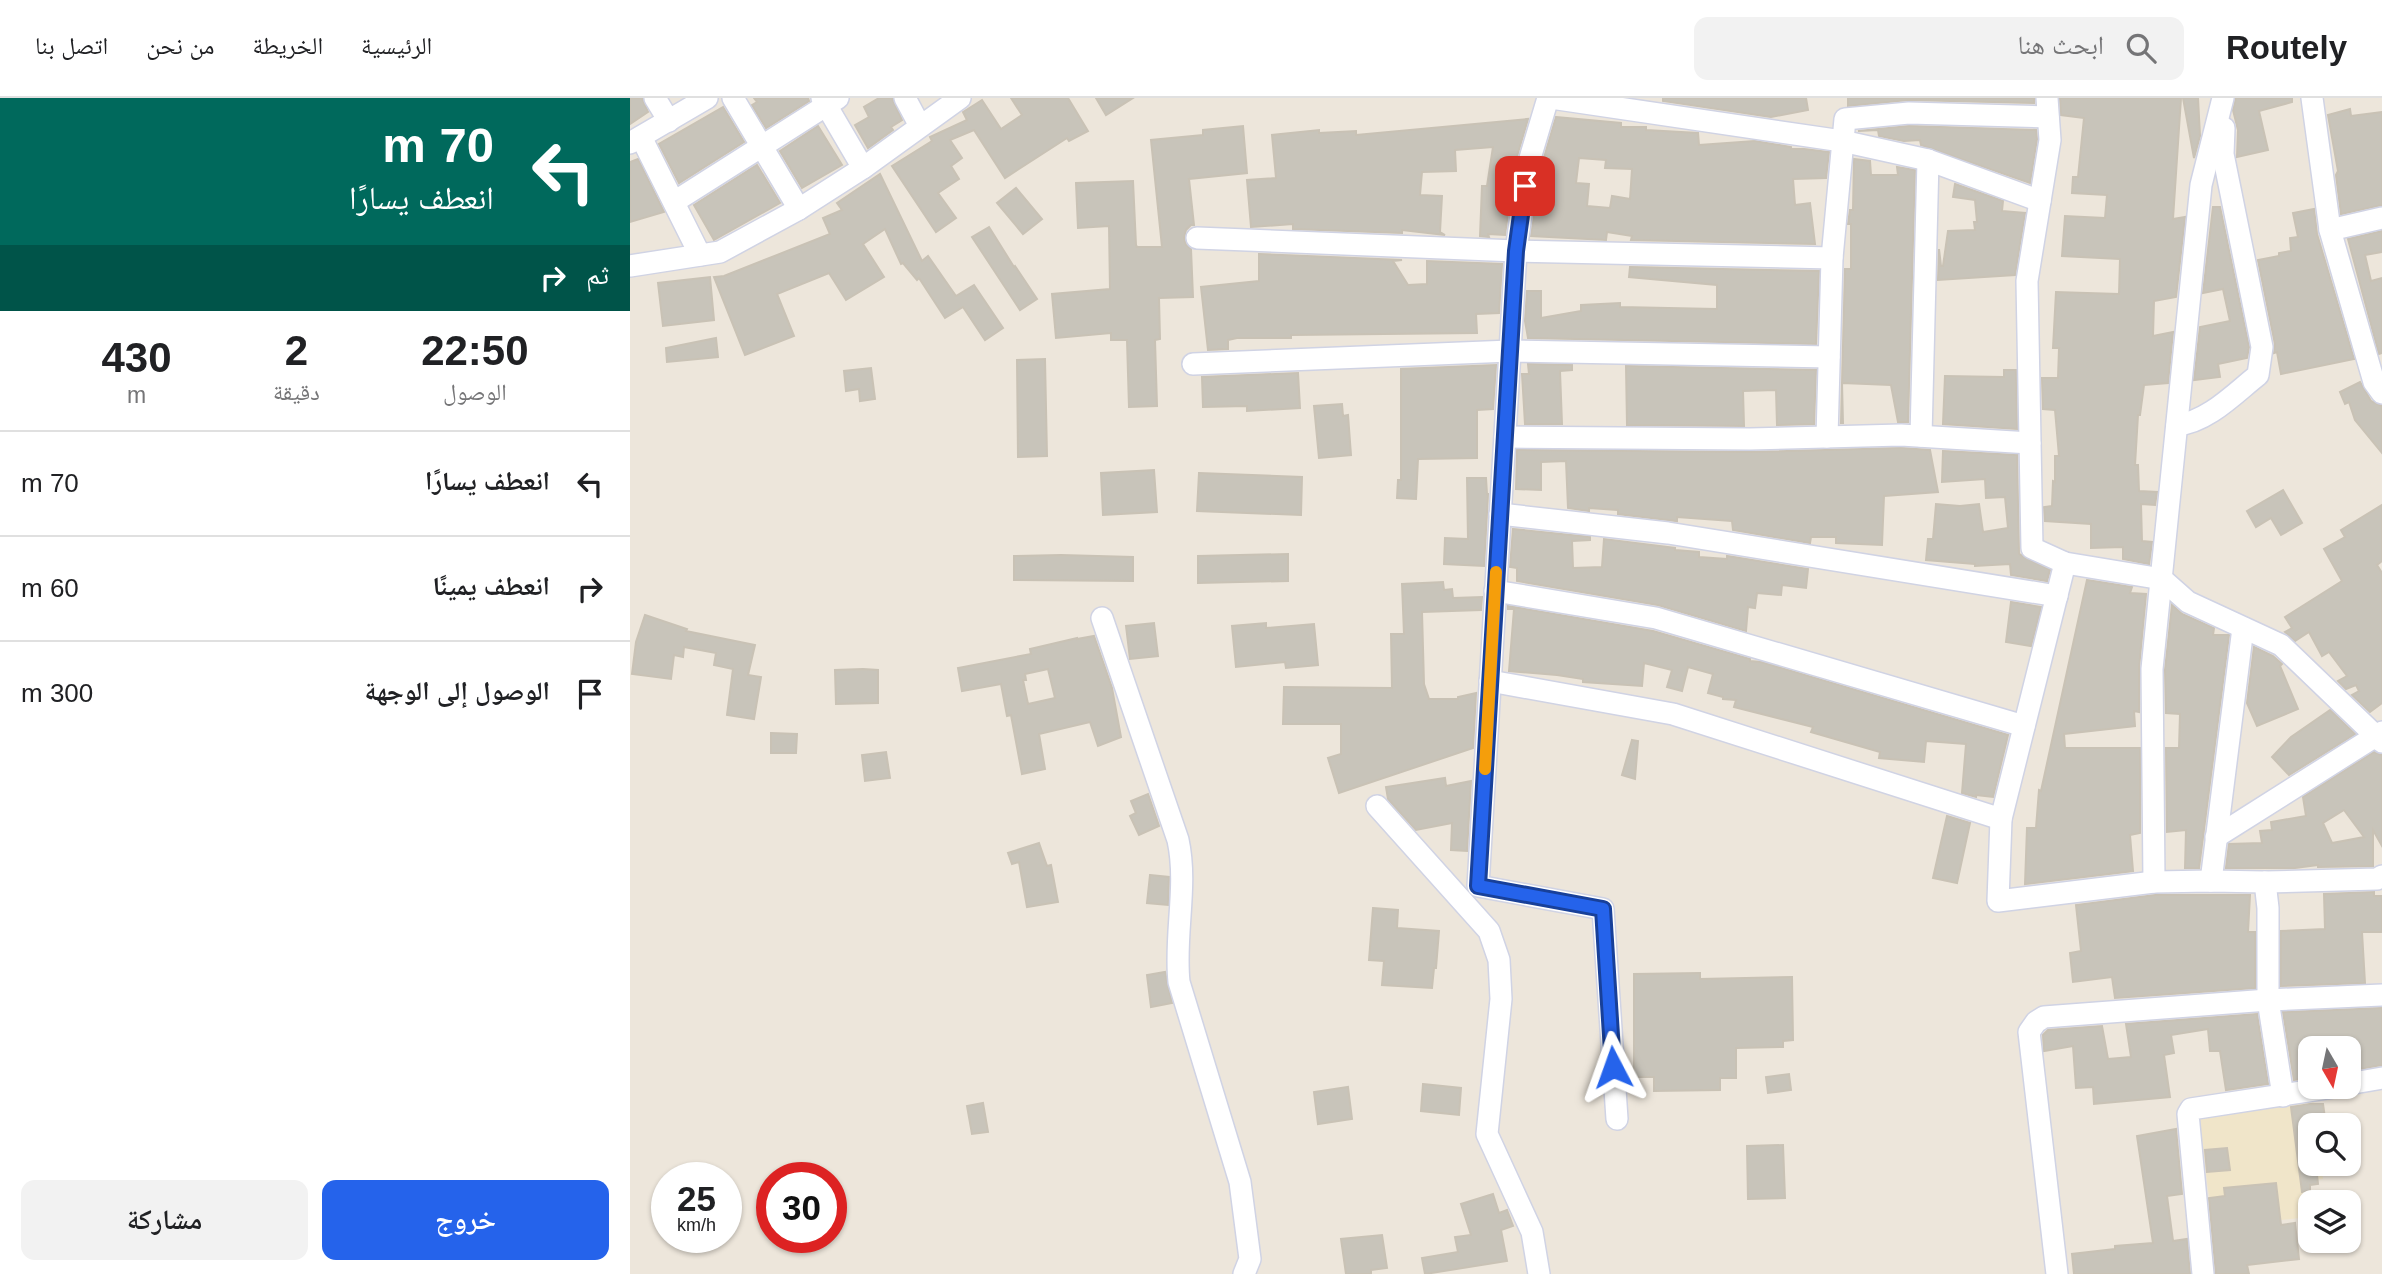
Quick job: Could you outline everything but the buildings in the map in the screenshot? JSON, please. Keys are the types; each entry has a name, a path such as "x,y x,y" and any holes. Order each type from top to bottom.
{"street":[{"path":"655,98 669,121"},
{"path":"700,256 674,202 635,140 707,98"},
{"path":"733,98 799,209"},
{"path":"905,98 920,126"},
{"path":"630,266 720,252 799,209 863,168 960,98"},
{"path":"1617,1119 1603,909 1478,886 1516,251 1528,165 1549,98 1842,141 1928,160 2040,201"},
{"path":"2177,425 2203,416 2258,375 2262,347 2223,154 2224,98"},
{"path":"2154,882 2152,669 2201,185 2224,98"},
{"path":"2312,98 2330,230 2374,382 2382,393"},
{"path":"674,202 828,101 863,168"},
{"path":"1826,437 1832,258 1845,119 1909,113 2047,107 2050,140 2028,281 2032,548 2065,563 2162,579 2188,602 2281,645 2380,737 2216,837"},
{"path":"1921,436 1928,160"},
{"path":"2330,230 2382,218"},
{"path":"1197,238 1516,251 1832,258"},
{"path":"1193,364 1510,351 1829,356"},
{"path":"1504,437 1921,436 2030,443"},
{"path":"1500,514 1668,533 2057,596"},
{"path":"2065,563 2001,819 1998,901 2154,882 2265,882 2377,879 2382,876"},
{"path":"1495,591 1656,618 2024,726"},
{"path":"1102,618 1182,857 1177,961 1179,982 1240,1182 1250,1259 1244,1274"},
{"path":"2211,881 2244,628"},
{"path":"1490,681 1673,714 2001,819"},
{"path":"1377,806 1489,931 1496,947 1500,999 1487,1134 1532,1232 1539,1274"},
{"path":"2265,882 2269,908 2268,1000 2283,1096"},
{"path":"2057,1274 2029,1032 2031,1027 2044,1017 2268,1000 2382,995"},
{"path":"2361,1082 2382,1078"},
{"path":"2203,1274 2188,1114 2195,1108 2298,1093"}],"shaded area":[{"path":"2314,1101 2316,1113 2298,1113 2298,1176 2323,1176 2323,1179 2310,1181 2311,1190 2298,1190 2298,1218 2213,1227 2198,1113"}],"slow traffic":[{"path":"1485,769 1496,572"}],"route":[{"path":"1525,186 1516,251 1478,886 1603,909 1613,1067"}]}
